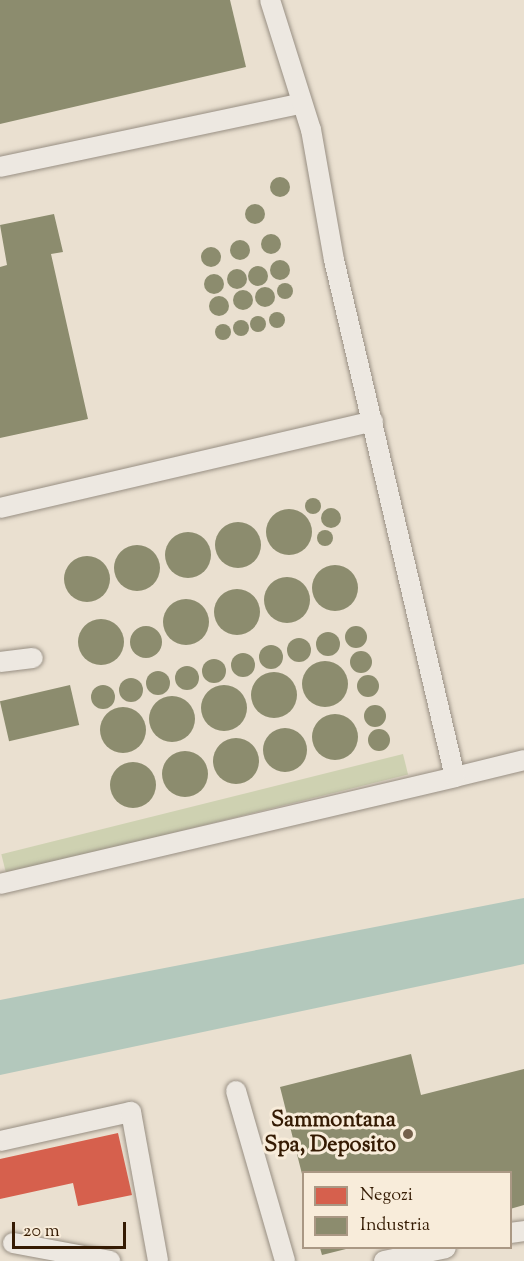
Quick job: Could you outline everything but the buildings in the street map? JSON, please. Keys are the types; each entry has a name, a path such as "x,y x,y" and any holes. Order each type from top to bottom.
{"lane":[{"path":"270,0 300,104 311,130 334,260 455,777"},
{"path":"0,167 300,104"},
{"path":"0,508 372,421"},
{"path":"0,662 33,658"},
{"path":"0,884 524,759"},
{"path":"237,1091 285,1261"},
{"path":"0,1141 131,1112 158,1261"},
{"path":"13,1243 110,1261"},
{"path":"384,1261 441,1249"}],"green space":[{"path":"403,754 408,774 6,875 1,854"}],"shaded area":[{"path":"524,898 524,964 0,1075 0,1000"}],"place":[{"name":"Sammontana Spa, Deposito","path":"408,1134"}]}
